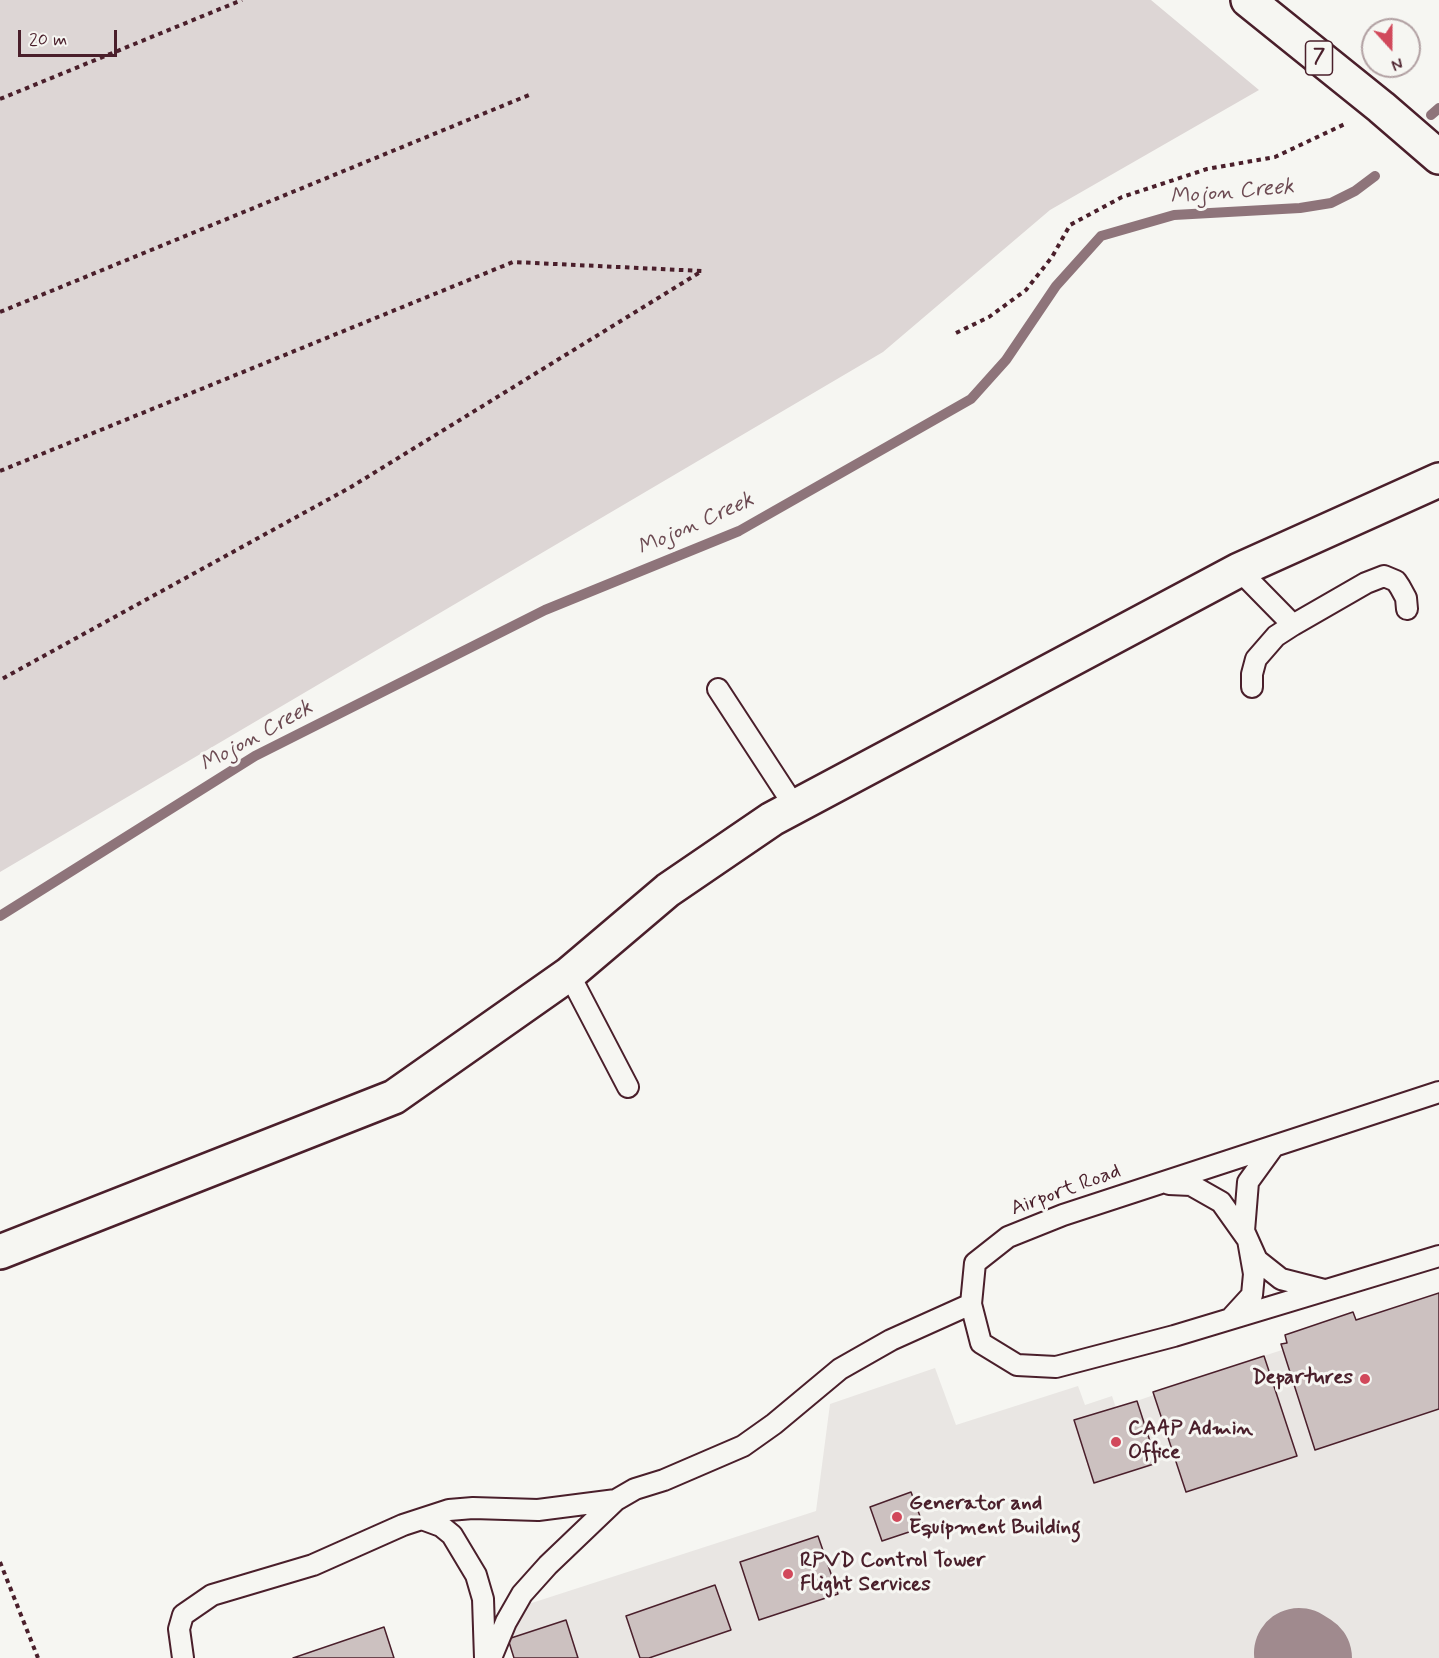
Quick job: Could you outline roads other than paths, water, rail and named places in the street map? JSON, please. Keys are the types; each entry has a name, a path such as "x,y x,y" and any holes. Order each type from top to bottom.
{"main road":[{"name":"7","path":"1248,0 1439,157"},
{"path":"0,1252 394,1097 569,974 668,890 772,819 1239,570 1439,480"}],"lane":[{"path":"1239,570 1293,625"},
{"path":"1252,687 1252,674 1256,659 1276,636 1366,583 1384,576 1396,581 1406,598 1407,609"},
{"path":"718,689 795,807"},
{"path":"569,974 628,1088"},
{"name":"Airport Road","path":"1439,1092 1063,1215 1008,1237 975,1263 971,1304 981,1343 1017,1365 1056,1367 1132,1348 1439,1256"},
{"path":"1274,1146 1248,1182 1244,1231 1257,1260 1281,1279 1325,1290"},
{"path":"1158,1184 1191,1185 1221,1202 1248,1240 1254,1274 1252,1294 1231,1318"},
{"path":"491,1658 506,1622 522,1594 548,1565 616,1500 743,1446 790,1411 840,1369 891,1340 971,1304"},
{"path":"183,1658 179,1629 183,1615 212,1595 313,1565 403,1525 449,1510 472,1508 538,1510 616,1500"},
{"path":"422,1519 441,1526 452,1535 476,1575 483,1599 485,1658"}],"waterway":[{"name":"Mojon Creek","path":"1431,115 1439,108"},
{"name":"Mojon Creek","path":"0,916 255,756 545,610 739,531 971,399 1006,360 1056,286 1101,236 1174,215 1300,208 1331,203 1355,191 1375,176"}],"place":[{"name":"Departures","path":"1365,1379"},
{"name":"CAAP Admin Office","path":"1116,1442"},
{"name":"Generator and Equipment Building","path":"897,1517"},
{"name":"RPVD Control Tower Flight Services","path":"788,1574"}]}
